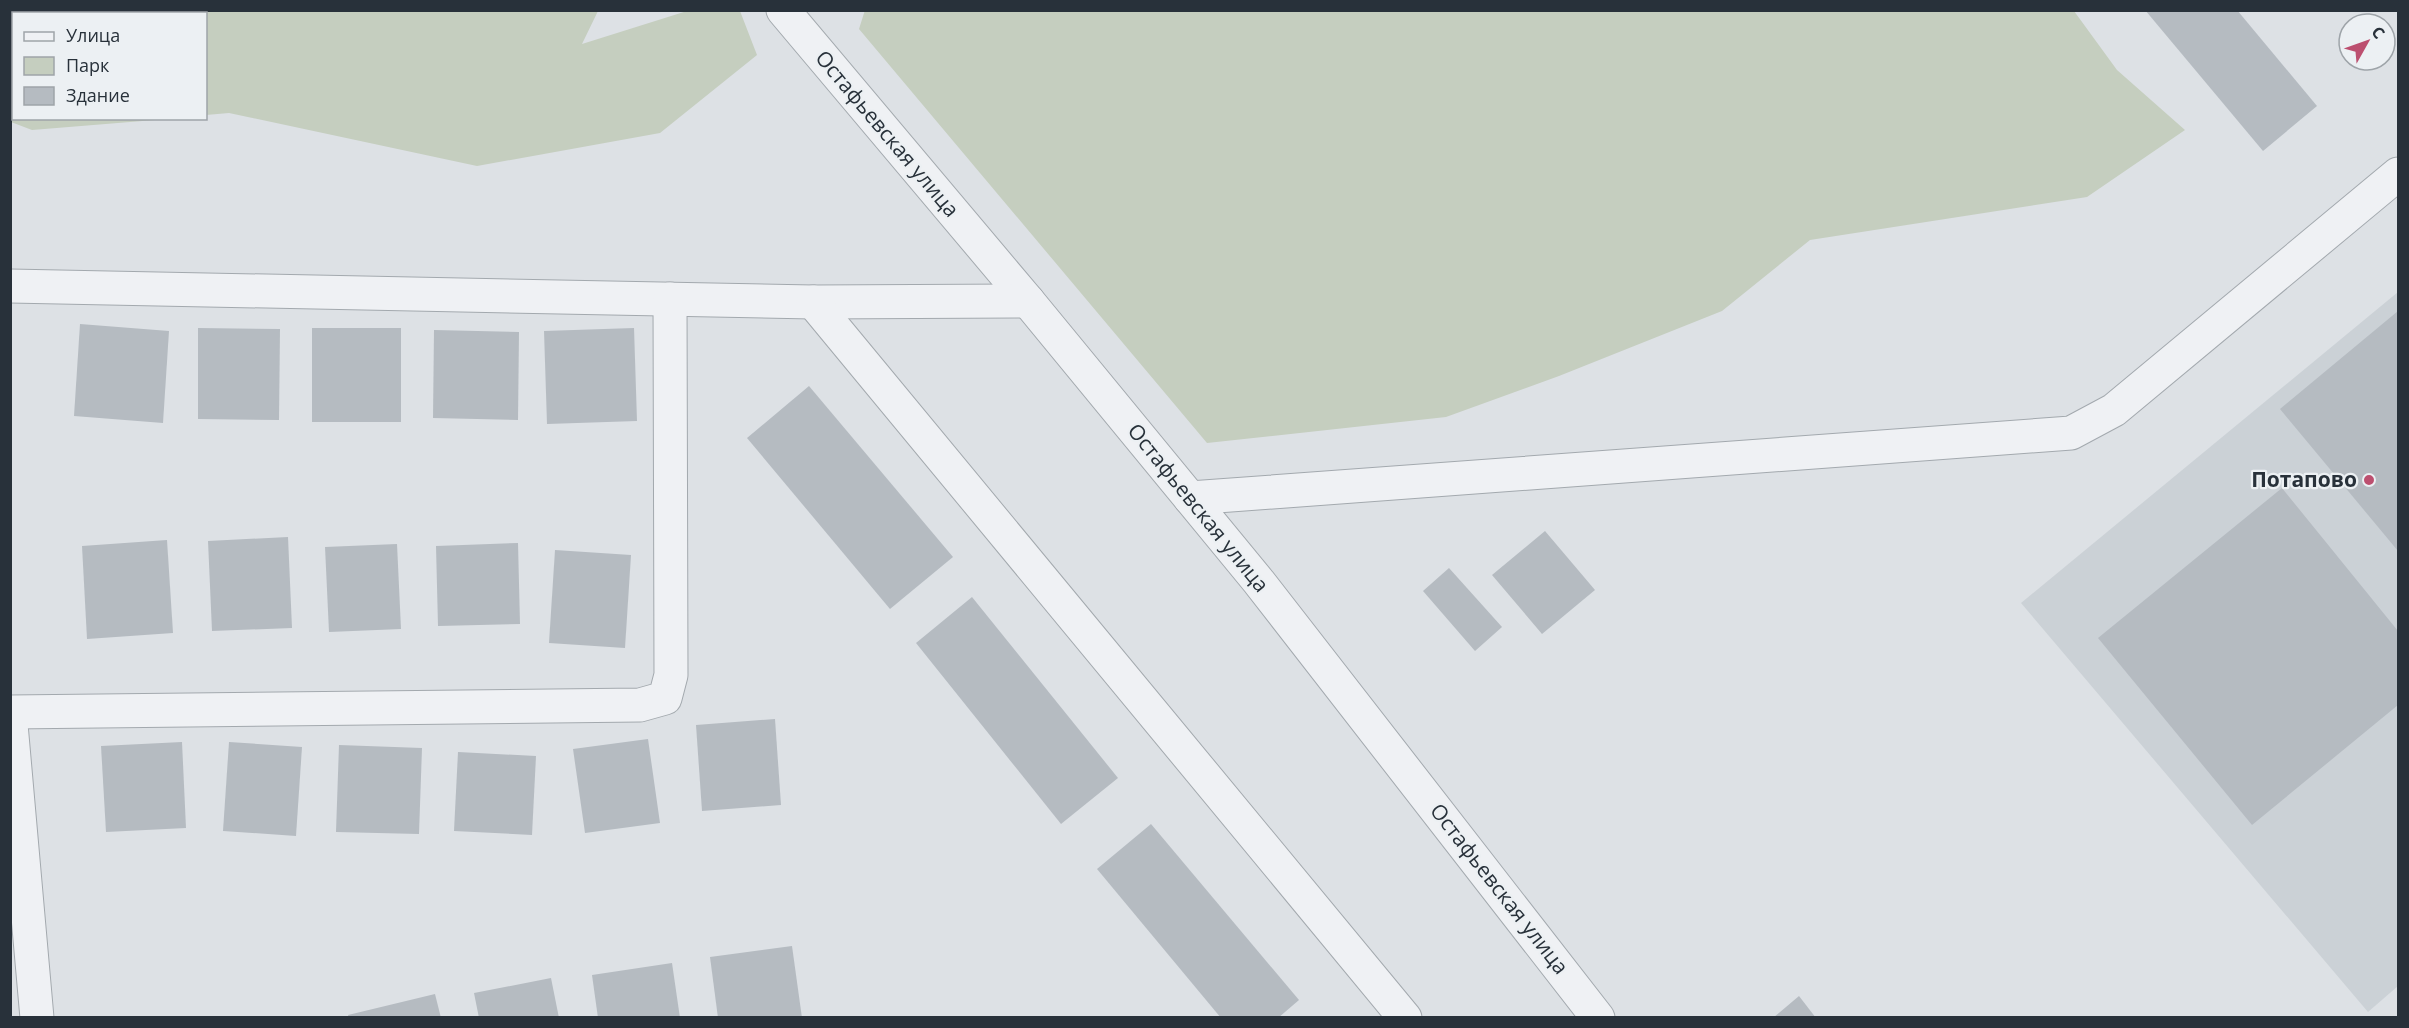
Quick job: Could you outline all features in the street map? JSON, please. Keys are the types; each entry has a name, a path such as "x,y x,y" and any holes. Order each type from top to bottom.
{"street":[{"name":"Остафьевская улица","path":"794,14 1266,591 1598,1017"},
{"path":"1190,498 2071,433 2114,410 2398,174"},
{"path":"10,286 813,302 1028,301"},
{"path":"37,1017 10,712 640,705 665,698 671,675 670,299"},
{"path":"813,302 1405,1017"}],"shaded area":[{"path":"2398,292 2398,986 2368,1012 2021,603"}],"green space":[{"path":"865,10 2074,11 2117,70 2185,130 2087,197 1810,240 1722,311 1559,376 1446,417 1207,443 859,29"},
{"path":"10,11 598,11 582,44 687,11 740,11 757,55 660,133 477,166 229,113 207,115 207,12 12,12 12,120 155,120 32,130 11,122"}],"building":[{"path":"2145,10 2237,10 2317,106 2263,151"},
{"name":"Потапово","path":"2398,311 2398,551 2280,409"},
{"path":"80,324 169,331 163,423 74,416"},
{"path":"198,328 280,329 279,420 198,419"},
{"path":"312,328 401,328 401,422 312,422"},
{"path":"634,328 637,421 547,424 544,331"},
{"path":"434,330 519,332 518,420 433,418"},
{"path":"809,386 953,557 890,609 747,438"},
{"path":"2282,488 2398,631 2398,705 2252,825 2098,638"},
{"path":"1545,531 1595,590 1542,634 1492,575"},
{"path":"288,537 292,628 212,631 208,541"},
{"path":"167,540 173,633 87,639 82,546"},
{"path":"518,543 520,624 438,626 436,546"},
{"path":"397,544 401,629 329,632 325,547"},
{"path":"555,550 631,555 625,648 549,643"},
{"path":"1449,568 1502,627 1475,651 1423,591"},
{"path":"972,597 1118,778 1061,824 916,643"},
{"path":"775,719 781,805 702,811 696,725"},
{"path":"648,739 660,823 585,833 573,749"},
{"path":"182,742 186,828 106,832 101,746"},
{"path":"229,742 302,747 296,836 223,831"},
{"path":"339,745 422,748 419,834 336,832"},
{"path":"458,752 536,756 532,835 454,831"},
{"path":"1151,824 1299,1000 1278,1018 1221,1018 1097,869"},
{"path":"792,946 802,1018 718,1018 710,957"},
{"path":"672,963 680,1018 598,1018 592,975"},
{"path":"551,978 559,1018 479,1018 474,993"},
{"path":"435,994 441,1018 349,1018 348,1015"},
{"path":"1799,996 1816,1018 1773,1018"}],"place":[{"name":"Потапово","path":"2369,480"}]}
